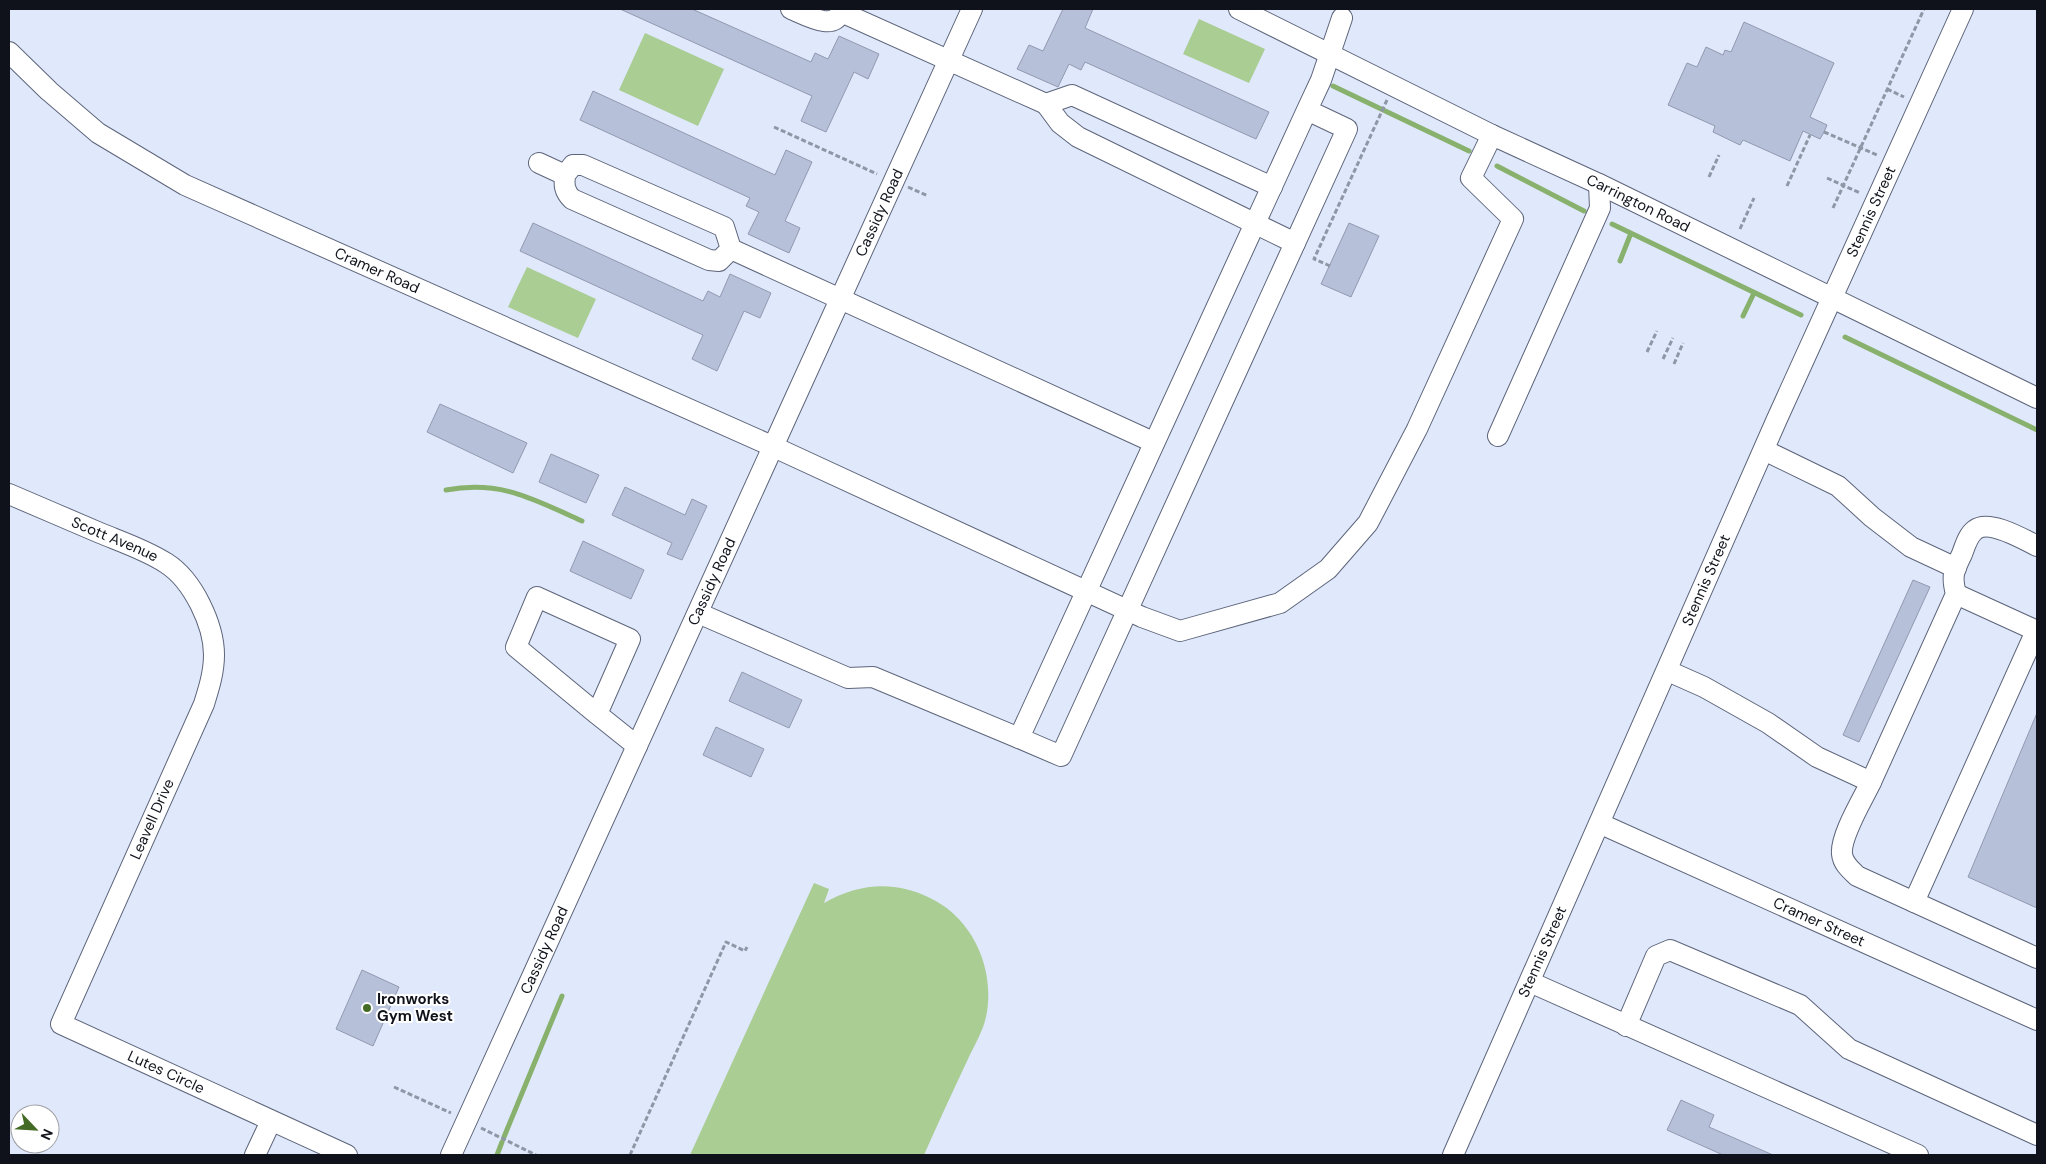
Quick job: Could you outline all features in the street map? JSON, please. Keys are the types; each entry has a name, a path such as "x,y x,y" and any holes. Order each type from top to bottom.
{"street":[{"path":"791,9 818,21 830,22 841,10 948,61 1046,104 1060,123 1078,137 1295,243"},
{"name":"Cassidy Road","path":"451,1155 972,9"},
{"name":"Carrington Road","path":"1239,9 1492,135 1599,184 2037,398"},
{"name":"Stennis Street","path":"1453,1155 1601,824 1764,450 1963,9"},
{"path":"1019,738 1085,590 1321,80 1342,18"},
{"name":"Cramer Road","path":"9,52 49,91 98,133 184,184 774,447 1128,610 1180,631 1280,603 1328,570 1368,523 1417,429 1513,219 1471,178 1492,135"},
{"path":"1046,104 1072,95 1272,186"},
{"path":"698,613 848,678 874,677 1061,756 1347,129 1307,110"},
{"path":"539,163 565,175"},
{"path":"731,249 719,261 709,260 572,199 566,193 564,185 565,175 573,165 583,165 724,227 731,249 1153,442"},
{"path":"1498,436 1600,208 1599,184"},
{"path":"1764,450 1838,486 1872,517 1911,547 1956,568"},
{"name":"Scott Avenue","path":"9,494 145,552 168,564 191,588 202,609"},
{"path":"2037,546 2000,529 1986,526 1976,529 1968,539 1952,578 1956,594 1843,843 1842,855 1847,867 1857,876 2037,958"},
{"path":"1914,902 2036,631 1956,594"},
{"path":"597,714 630,639 537,597 516,646 597,714 637,746"},
{"name":"Leavell Drive","path":"61,1024 204,704 211,681 214,655 210,632 202,609"},
{"path":"1668,671 1704,687 1768,723 1816,758 1871,782"},
{"name":"Cramer Street","path":"1601,824 2037,1020"},
{"path":"1626,1026 1656,956 1670,950 1800,1005 1849,1050 2037,1135"},
{"path":"1530,982 1918,1155"},
{"name":"Lutes Circle","path":"61,1024 347,1155"},
{"path":"255,1155 271,1121"}],"path":[{"path":"1833,208 1924,9"},
{"path":"1330,266 1314,259 1386,102"},
{"path":"774,127 928,196"},
{"path":"1824,132 1894,163"},
{"path":"1787,186 1810,135"},
{"path":"1709,177 1719,155"},
{"path":"1827,178 1876,201"},
{"path":"1740,229 1754,198"},
{"path":"1647,352 1657,331"},
{"path":"1663,359 1673,338"},
{"path":"1674,364 1683,343"},
{"path":"630,1155 726,942 745,951 747,947"}],"green space":[{"path":"1199,19 1265,49 1249,83 1183,54"},
{"path":"645,33 724,69 698,126 619,90"},
{"path":"527,267 596,299 578,338 508,307"},
{"path":"814,883 829,889 824,903 862,888 888,886 915,892 944,906 969,931 978,947 984,964 988,999 983,1028 924,1155 690,1155"}],"building":[{"path":"620,9 692,9 811,62 815,53 828,59 839,36 879,54 868,79 854,72 826,132 801,121 812,96"},
{"path":"1063,9 1093,9 1085,28 1269,112 1256,139 1085,62 1081,70 1069,64 1058,87 1017,69 1029,45 1043,51"},
{"path":"1744,22 1834,63 1810,117 1827,125 1824,132 1820,139 1803,131 1790,161 1743,140 1740,145 1713,132 1715,126 1668,105 1687,63 1697,67 1706,47 1723,55 1725,50 1731,52"},
{"path":"593,91 775,175 786,150 812,162 785,221 800,228 789,253 748,234 759,212 746,206 750,198 580,120"},
{"path":"533,223 703,301 708,291 720,297 730,274 771,293 760,318 744,311 717,371 692,359 703,335 520,251"},
{"path":"1349,223 1379,236 1351,297 1321,284"},
{"path":"440,404 527,443 513,473 427,432"},
{"path":"551,454 599,475 586,503 539,482"},
{"path":"625,487 685,515 692,499 707,506 682,560 667,554 672,543 612,515"},
{"path":"583,541 644,570 631,599 570,571"},
{"path":"1913,580 1930,587 1859,742 1843,735"},
{"path":"742,672 802,700 789,728 729,701"},
{"path":"2037,713 2037,908 1968,877"},
{"path":"716,727 764,749 751,777 703,755"},
{"name":"Ironworks Gym West","path":"362,970 399,987 373,1046 336,1029"},
{"path":"1681,1100 1714,1115 1709,1127 1773,1155 1723,1155 1667,1130"}],"waterway":[{"path":"1333,86 1469,151"},
{"path":"1497,166 1584,211"},
{"path":"1612,224 1801,315"},
{"path":"1620,261 1631,233"},
{"path":"1743,316 1754,293"},
{"path":"1845,337 2037,430"},
{"path":"446,490 466,488 500,490 548,505 582,521"},
{"path":"504,1137 562,996"},
{"path":"497,1155 502,1142"}],"place":[{"name":"Ironworks Gym West","path":"367,1008"}]}
